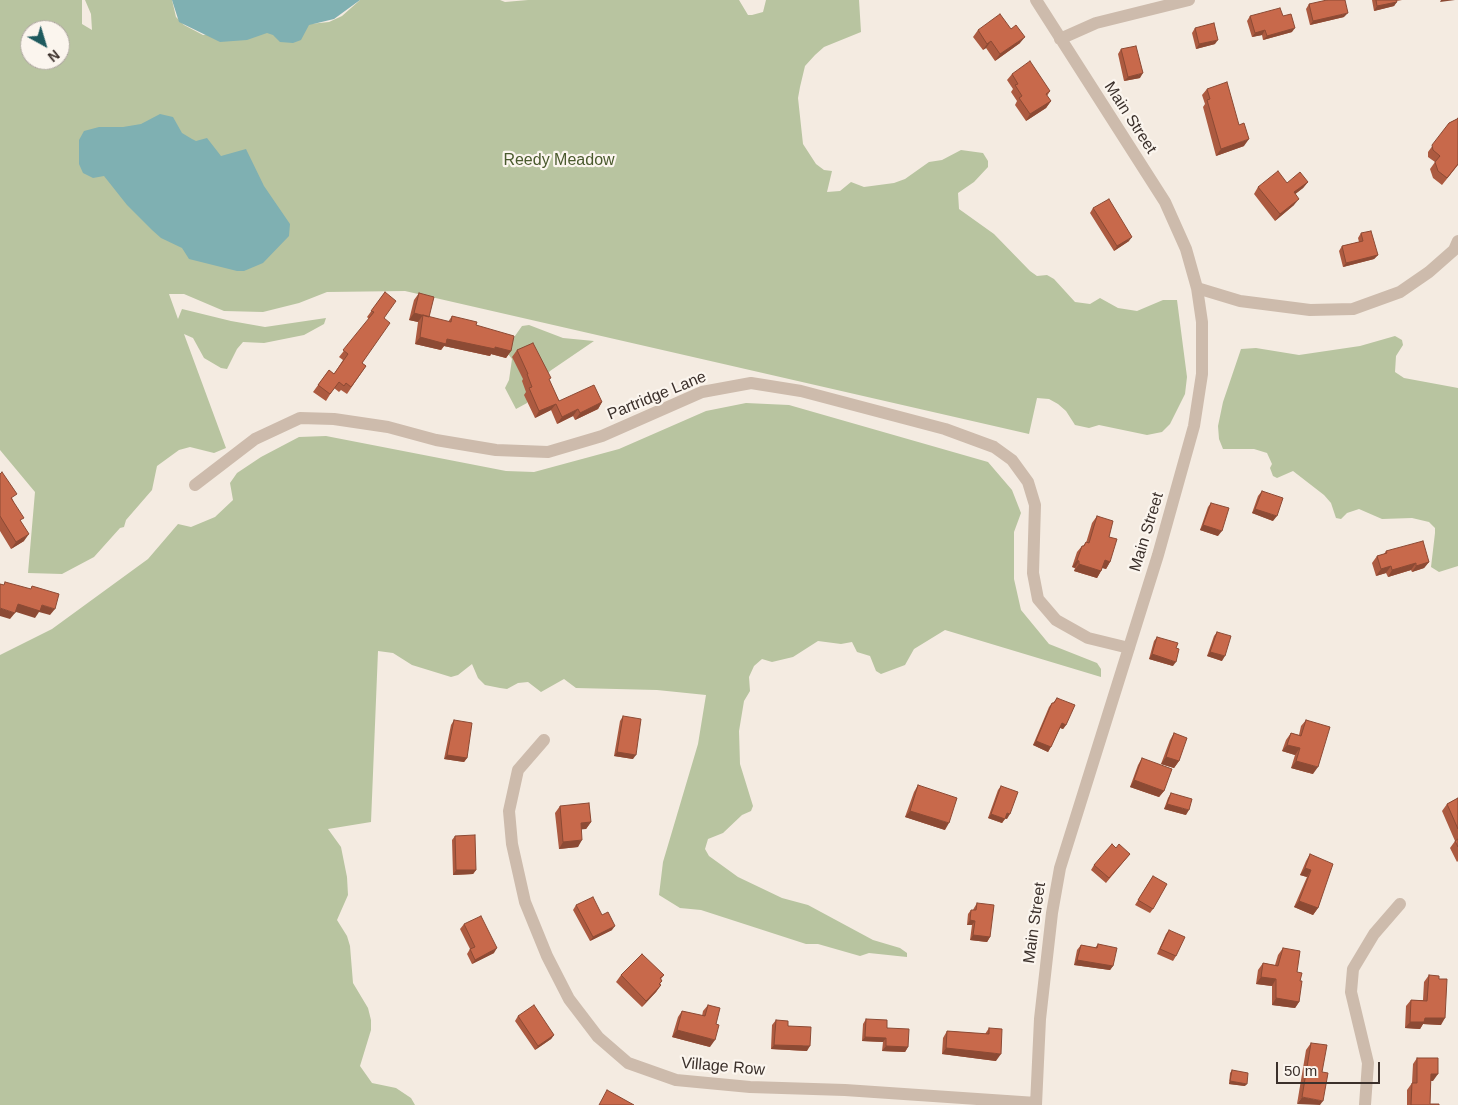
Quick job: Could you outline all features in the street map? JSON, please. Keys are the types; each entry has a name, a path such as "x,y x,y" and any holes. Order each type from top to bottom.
{"street":[{"name":"Main Street","path":"1036,0 1165,202 1186,249 1197,288 1202,322 1202,374 1194,426 1129,648 1060,868 1052,913 1040,1019 1036,1104"},
{"path":"1060,39 1096,23 1189,0"},
{"path":"1197,288 1240,301 1310,310 1353,309 1400,292 1429,272 1456,248"},
{"name":"Partridge Lane","path":"195,484 255,439 300,418 334,419 496,450 548,452 602,436 702,392 751,383 802,390 945,429 994,447 1012,460 1028,482 1035,505 1033,573 1038,599 1056,620 1088,638 1129,648"},
{"name":"Village Row","path":"544,740 518,770 509,811 512,844 525,902 547,956 569,999 598,1037 628,1062 676,1080 750,1087 855,1091 1036,1104"},
{"path":"1365,1105 1368,1063 1351,992 1354,969 1374,934 1400,904"}],"green space":[{"name":"Reedy Meadow","path":"0,0 82,0 82,24 92,30 91,14 85,0 172,0 176,17 184,25 203,35 329,22 342,16 360,0 500,0 505,2 528,0 739,0 748,15 752,15 763,12 766,0 859,0 861,32 824,47 815,55 805,66 798,98 803,144 816,164 824,170 832,171 827,192 840,191 851,182 864,187 894,183 905,179 929,162 942,160 961,150 983,153 988,161 988,167 974,182 958,193 959,209 994,234 1030,271 1037,276 1047,275 1054,279 1075,302 1090,304 1100,298 1118,308 1137,311 1163,300 1177,300 1187,377 1185,394 1170,424 1162,432 1147,435 1099,425 1089,428 1075,425 1066,411 1058,404 1049,399 1037,398 1029,434 405,291 327,292 299,303 263,312 224,311 184,294 169,294 178,319 182,309 265,327 326,318 324,324 304,335 264,343 243,342 237,349 227,369 221,368 204,358 193,338 184,334 226,448 214,453 190,447 179,450 157,466 152,490 126,520 124,527 120,528 94,557 62,574 28,573 35,492 0,450"},
{"path":"529,325 563,338 594,341 550,371 529,397 527,403 516,409 505,388 509,380 512,359 505,350 522,326"},
{"path":"1395,336 1402,340 1403,345 1396,356 1395,372 1404,378 1458,388 1458,566 1439,572 1431,567 1435,528 1429,522 1412,518 1382,519 1359,509 1347,513 1341,519 1336,518 1331,503 1324,495 1293,471 1277,478 1273,476 1270,468 1272,464 1267,453 1254,449 1223,449 1219,439 1218,426 1223,402 1241,349 1256,348 1299,355 1360,346"},
{"path":"746,403 789,405 988,462 1012,490 1021,513 1014,532 1014,579 1021,610 1049,644 1097,663 1101,669 1101,677 945,630 914,649 905,665 881,674 876,671 870,656 857,652 852,642 841,644 818,641 793,657 772,662 762,659 754,666 749,677 750,691 744,701 739,731 740,764 753,806 751,811 742,815 723,833 708,839 705,849 709,856 738,877 782,898 808,905 873,940 900,948 907,953 907,957 869,953 860,956 818,944 806,944 701,910 680,908 659,895 663,862 698,744 706,695 657,690 576,688 564,679 541,692 528,682 518,683 507,689 485,685 478,678 472,664 458,675 451,677 412,665 393,653 378,651 371,822 328,829 341,847 347,877 348,895 337,920 347,936 350,946 353,983 368,1008 371,1020 371,1030 360,1066 372,1083 396,1088 411,1098 415,1105 0,1105 0,655 52,629 148,559 178,524 191,527 215,517 233,500 230,483 237,473 261,457 299,437 326,436 506,471 534,472 619,449 706,411"}],"water":[{"path":"172,0 360,0 334,19 309,25 301,40 293,43 280,42 273,35 267,33 247,40 220,42 179,22"},
{"path":"160,114 173,117 182,133 192,139 196,141 207,138 221,156 246,149 264,186 290,224 289,236 263,263 244,271 237,271 189,259 182,248 161,238 152,230 127,205 104,176 93,178 83,173 79,164 79,140 84,131 99,127 123,127 141,124"}],"building":[{"path":"1327,0 1345,0 1348,13 1313,21 1309,4"},
{"path":"1376,0 1396,0 1397,2 1377,6"},
{"path":"1280,8 1283,16 1291,14 1295,28 1267,36 1265,30 1255,33 1250,16"},
{"path":"1000,14 1011,29 1016,25 1025,37 1000,54 991,41 987,44 978,30"},
{"path":"1214,23 1218,40 1199,44 1195,28"},
{"path":"1136,46 1143,73 1128,77 1121,49"},
{"path":"1030,61 1050,91 1046,94 1051,101 1030,114 1019,98 1022,96 1015,85 1018,84 1012,74"},
{"path":"1227,82 1239,125 1244,123 1249,139 1221,149 1207,100 1210,99 1207,89"},
{"path":"1458,118 1458,164 1447,178 1438,171 1435,162 1440,156 1433,150 1432,145 1449,123"},
{"path":"1278,171 1287,183 1300,172 1308,182 1294,192 1299,199 1280,214 1258,187"},
{"path":"1109,199 1132,237 1117,246 1093,208"},
{"path":"1371,231 1378,255 1346,263 1342,246 1363,241 1361,233"},
{"path":"385,292 396,301 384,318 390,323 362,363 366,366 351,387 346,383 344,386 339,382 330,394 318,385 329,370 334,374 348,354 343,350 374,312 371,311"},
{"path":"419,293 434,297 429,317 414,313"},
{"path":"423,315 451,322 452,316 477,322 476,325 514,336 511,351 447,339 446,344 420,337"},
{"path":"533,343 551,378 549,379 559,401 594,385 602,402 580,413 578,409 562,417 556,404 539,411 529,388 532,387 528,374 517,350"},
{"path":"2,472 17,494 11,498 24,518 20,520 29,534 16,542 0,516 0,474"},
{"path":"1262,491 1283,498 1277,516 1255,509"},
{"path":"1211,503 1229,508 1222,531 1203,525"},
{"path":"1097,516 1113,521 1109,537 1117,539 1110,562 1105,560 1101,571 1079,564 1077,560 1082,546 1086,542 1089,543"},
{"path":"1423,541 1429,562 1416,566 1416,563 1392,570 1391,566 1381,569 1377,556 1387,553 1386,551"},
{"path":"5,582 31,589 32,586 59,594 55,609 42,605 40,611 18,604 15,613 0,608 0,584 4,585"},
{"path":"1217,632 1231,636 1225,656 1210,652"},
{"path":"1157,637 1178,643 1176,648 1179,649 1176,662 1152,654"},
{"path":"1057,698 1075,705 1066,725 1062,723 1051,747 1036,741 1052,703"},
{"path":"623,716 641,719 636,755 617,752"},
{"path":"454,720 472,723 467,758 447,755"},
{"path":"1306,720 1330,727 1318,767 1296,761 1300,748 1287,745 1291,733 1301,736"},
{"path":"1174,733 1187,738 1179,761 1166,757"},
{"path":"1142,758 1172,769 1164,791 1134,780"},
{"path":"918,785 957,798 949,823 910,811"},
{"path":"1001,786 1018,792 1010,814 1007,813 1005,819 991,814"},
{"path":"1171,793 1192,799 1189,810 1167,804"},
{"path":"1458,798 1458,829 1447,804"},
{"path":"589,803 591,822 581,823 582,840 563,842 560,806"},
{"path":"475,835 476,870 456,870 455,836"},
{"path":"1112,844 1116,848 1119,844 1130,854 1109,878 1094,865"},
{"path":"1310,854 1333,864 1318,908 1299,901 1311,870 1305,868"},
{"path":"1153,876 1167,884 1153,909 1138,900"},
{"path":"593,897 602,915 608,912 615,926 593,937 576,905"},
{"path":"977,903 994,905 990,937 973,935 975,921 970,920 971,910 976,910"},
{"path":"481,916 497,948 475,960 470,949 475,947 464,924"},
{"path":"1169,930 1185,937 1176,956 1160,949"},
{"path":"1098,944 1117,948 1113,966 1077,960 1081,945 1097,948"},
{"path":"1283,948 1300,951 1297,972 1302,973 1300,981 1302,981 1299,1002 1276,998 1276,979 1261,977 1263,963 1278,966"},
{"path":"642,954 664,975 660,978 662,981 659,984 661,985 646,1001 621,975"},
{"path":"1429,975 1439,976 1439,979 1447,979 1445,1018 1425,1018 1424,1022 1410,1022 1411,1000 1427,1001"},
{"path":"534,1005 554,1035 538,1046 518,1016"},
{"path":"708,1005 720,1008 716,1024 719,1025 715,1040 677,1030 682,1011 705,1016"},
{"path":"866,1019 887,1020 887,1028 909,1029 908,1047 886,1046 886,1038 865,1037"},
{"path":"776,1020 788,1021 788,1026 811,1027 810,1046 774,1045"},
{"path":"989,1028 1002,1029 1001,1054 946,1048 947,1031 989,1034"},
{"path":"1311,1043 1327,1045 1322,1072 1328,1073 1323,1101 1302,1097"},
{"path":"1417,1058 1438,1058 1438,1074 1431,1074 1430,1104 1439,1105 1411,1105 1412,1083 1417,1083"},
{"path":"1232,1070 1248,1073 1247,1084 1230,1081"},
{"path":"607,1090 634,1105 599,1105"}]}
